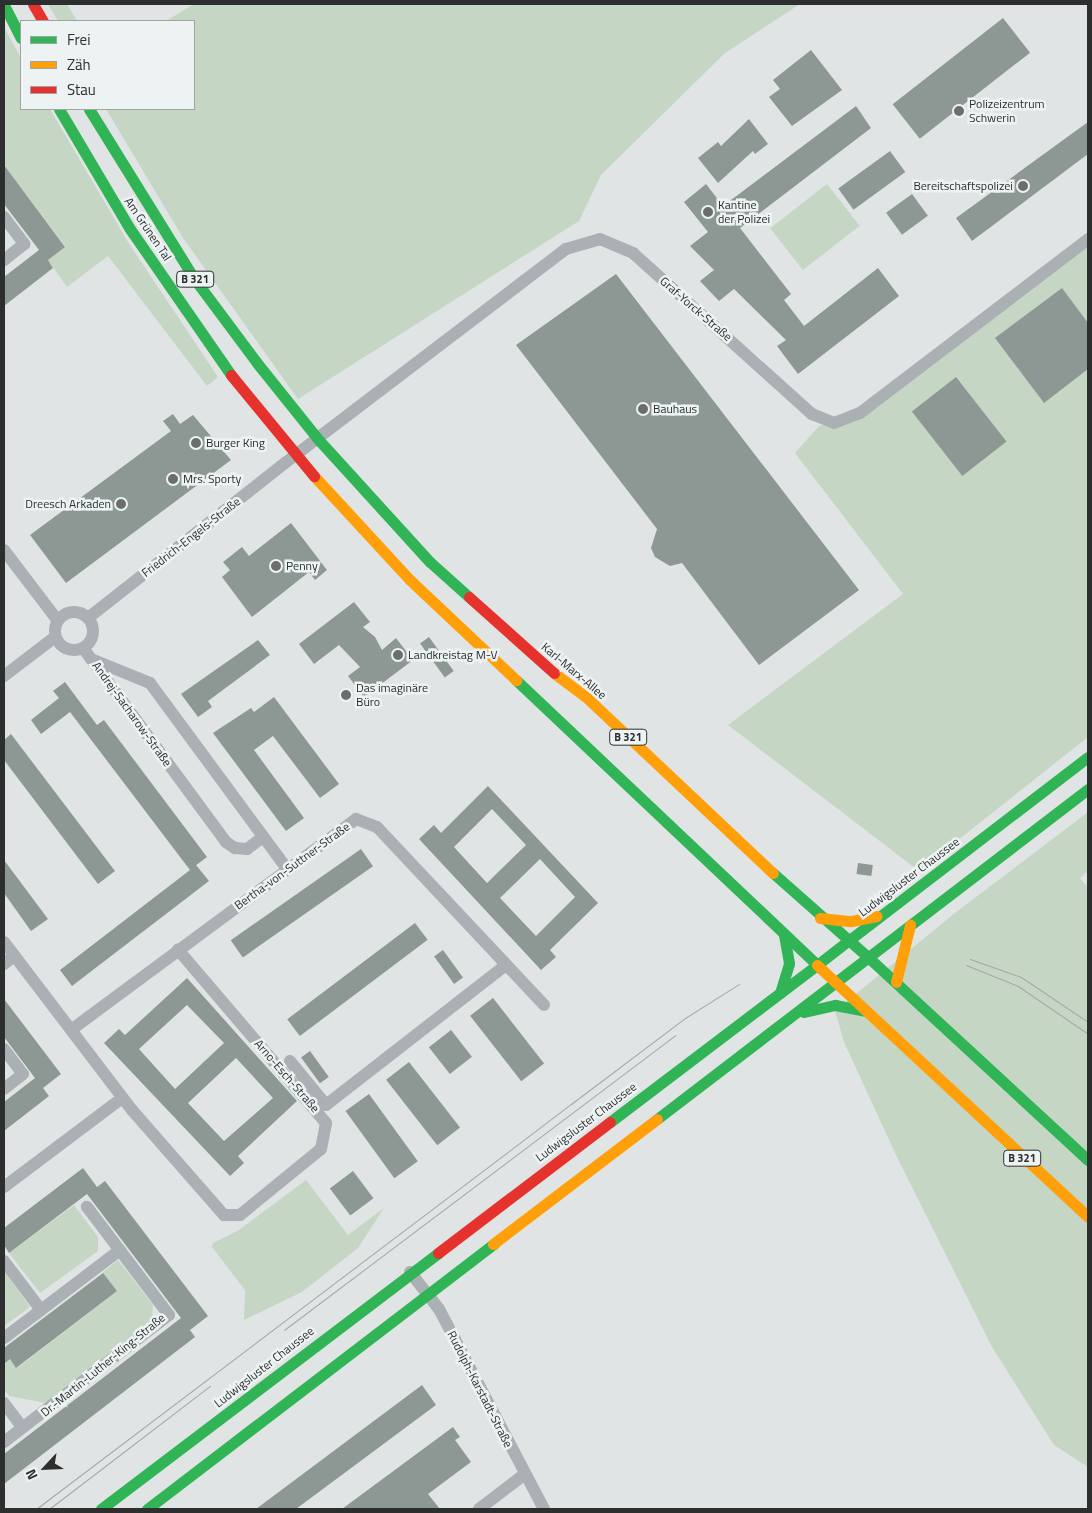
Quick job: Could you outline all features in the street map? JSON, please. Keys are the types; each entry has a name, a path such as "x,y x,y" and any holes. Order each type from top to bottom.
{"main road":[{"path":"33,4 42,20"},
{"path":"4,5 20,36"},
{"name":"Am Grünen Tal","path":"60,110 141,244 227,370 294,456"},
{"name":"Am Grünen Tal","path":"90,110 193,277 317,438"},
{"name":"Karl-Marx-Allee","path":"317,438 430,562 544,665 585,696 820,918"},
{"name":"B 321","path":"294,456 410,580 836,983 1088,1217"},
{"name":"Ludwigsluster Chaussee","path":"101,1509 1088,757"},
{"path":"147,1509 1088,790"},
{"path":"820,918 851,921 885,913"},
{"name":"B 321","path":"820,918 896,982 1088,1160"},
{"path":"896,982 902,950 910,925"},
{"path":"780,993 789,963 784,934"},
{"path":"796,1014 835,1005 866,1011"}],"street":[{"path":"4,217 24,244 4,260"},
{"name":"Graf-Yorck-Straße","path":"294,456 566,249 600,240 633,253 812,414 834,423 860,413 1088,239"},
{"name":"Friedrich-Engels-Straße","path":"88,618 294,456"},
{"path":"4,550 58,621"},
{"path":"4,676 55,637 58,621 72,612 88,618 93,634 87,653 67,649 55,637"},
{"name":"Andrej-Sacharow-Straße","path":"87,653 226,842 235,848 247,849 263,837"},
{"name":"Andrej-Sacharow-Straße","path":"87,653 150,683 287,869"},
{"name":"Bertha-von-Suttner-Straße","path":"178,950 356,819 377,827 544,1005"},
{"name":"Arno-Esch-Straße","path":"4,942 9,960 71,1030 122,1098 224,1215 240,1215 321,1149 326,1123 178,950"},
{"path":"71,1030 178,950"},
{"path":"290,1061 326,1105 506,965"},
{"path":"4,1050 23,1074 4,1089"},
{"path":"4,1187 122,1098"},
{"name":"Dr.-Martin-Luther-King-Straße","path":"4,1442 169,1315 87,1207"},
{"path":"4,1338 120,1250"},
{"path":"4,1261 41,1310"},
{"name":"Rudolph-Karstadt-Straße","path":"410,1272 439,1310 544,1509"},
{"path":"4,1403 24,1428"},
{"path":"479,1509 525,1474"}],"green space":[{"path":"48,4 67,4 76,20 57,20"},
{"path":"194,4 800,4 725,53 601,175 579,221 298,399 183,238 107,110 195,110 195,20 168,20"},
{"path":"4,27 20,56 20,110 51,110 128,242 218,377 207,386 108,256 67,287 48,260 65,246 4,165"},
{"path":"827,184 860,226 803,270 770,228"},
{"path":"1088,239 1088,737 919,871 728,725 903,594 795,453 819,426 860,413"},
{"path":"1088,812 1088,871 1080,878 1088,887 1088,1467 1054,1445 992,1347 896,1155 844,1042 835,1011 955,913"},
{"path":"306,1180 348,1235 384,1208 358,1248 302,1292 244,1320 245,1290 212,1247 213,1243 239,1230"},
{"path":"74,1205 98,1237 98,1251 40,1293 9,1253"},
{"path":"118,1260 153,1305 152,1320 46,1403 9,1396 4,1389 4,1364 10,1359 17,1368 117,1291 102,1273"},
{"path":"4,1271 30,1307 4,1326"}],"building":[{"path":"1003,18 1030,53 920,139 893,104"},
{"path":"811,50 842,90 792,126 769,97 780,89 773,80"},
{"path":"856,106 871,128 740,228 791,294 784,300 804,326 878,268 899,296 798,374 777,346 786,340 734,289 719,301 700,281 714,270 690,246 708,232 684,202 706,184 723,206"},
{"path":"749,119 768,144 755,154 753,151 718,183 698,158 718,142 721,146"},
{"name":"Bereitschaftspolizei","path":"1088,122 1088,154 972,241 956,218"},
{"path":"890,151 905,172 854,210 838,189"},
{"path":"4,165 65,247 48,260 53,268 4,306 4,277 39,250 4,204"},
{"path":"912,194 928,216 902,235 886,213"},
{"name":"Bauhaus","path":"616,274 859,590 759,665 682,563 670,566 655,557 651,548 657,529 516,345"},
{"path":"1062,288 1088,323 1088,369 1044,403 995,338"},
{"path":"956,377 1006,442 962,476 912,411"},
{"name":"Dreesch Arkaden","path":"173,414 180,424 193,415 231,460 66,583 30,535 171,431 163,421"},
{"name":"Penny","path":"291,523 327,570 315,580 309,572 252,617 222,577 230,570 223,562 242,547 249,556"},
{"path":"354,602 370,622 363,627 375,637 382,650 396,638 413,660 364,697 348,676 360,667 339,645 314,664 299,644"},
{"path":"429,637 454,671 445,677 420,643"},
{"path":"258,640 270,655 208,701 212,707 198,717 181,694"},
{"path":"65,682 97,725 104,720 207,857 196,865 209,881 72,986 60,970 190,870 70,712 41,734 31,720 59,698 53,691"},
{"path":"274,697 339,784 320,798 273,736 254,750 304,818 286,831 213,733 251,708 254,712"},
{"path":"11,734 115,871 98,884 4,760 4,740"},
{"path":"488,786 598,903 550,950 556,957 541,970 419,839 434,825 441,833","holes":["492,809 526,845 487,883 454,847","540,859 575,897 536,936 500,898"]},
{"path":"361,849 373,866 243,957 231,940"},
{"path":"4,860 48,919 31,931 4,893"},
{"path":"858,863 873,865 871,876 856,874"},
{"path":"415,923 428,940 300,1036 287,1019"},
{"path":"443,950 463,978 454,984 434,956"},
{"path":"187,978 297,1101 238,1156 244,1163 230,1176 104,1043 119,1029 125,1035","holes":["187,1005 224,1043 175,1089 139,1049","236,1058 273,1098 224,1141 188,1103"]},
{"path":"493,998 544,1063 521,1081 470,1016"},
{"path":"4,999 61,1074 43,1088 49,1096 4,1131 4,1102 35,1078 4,1037"},
{"path":"451,1030 472,1057 450,1074 429,1047"},
{"path":"310,1051 329,1077 320,1083 301,1057"},
{"path":"409,1062 460,1127 437,1145 386,1080"},
{"path":"369,1094 418,1161 394,1178 346,1111"},
{"path":"83,1168 97,1187 105,1181 208,1316 190,1330 195,1337 4,1484 4,1454 181,1318 87,1194 9,1253 4,1245 4,1228"},
{"path":"353,1171 373,1198 350,1216 330,1188"},
{"path":"103,1273 117,1291 16,1368 10,1359 4,1364 4,1348"},
{"path":"422,1385 436,1405 296,1509 256,1509"},
{"path":"453,1427 460,1437 455,1440 471,1462 428,1494 440,1509 342,1509"}],"tram line":[{"path":"970,959 1021,977 1088,1022"},
{"path":"966,965 1018,986 1088,1034"},
{"path":"36,1509 685,1018 739,984"},
{"path":"284,1330 675,1035"},
{"path":"49,1509 210,1386"}],"traffic: fast":[{"path":"4,5 20,36"},
{"path":"60,110 130,229 231,375"},
{"path":"90,110 193,277 257,363 317,438 430,562 469,597"},
{"path":"516,680 817,965 848,941"},
{"path":"848,941 1088,757"},
{"path":"657,1119 1088,789"},
{"path":"773,873 869,958"},
{"path":"780,993 789,963 784,934"},
{"path":"869,958 1088,1160"},
{"path":"610,1122 817,965"},
{"path":"804,1012 835,1005 866,1011"},
{"path":"147,1509 493,1244"},
{"path":"101,1509 438,1253"}],"traffic: slow":[{"path":"314,476 410,580 516,680"},
{"path":"554,673 585,696 773,873"},
{"path":"820,918 851,921 877,916"},
{"path":"896,982 910,925"},
{"path":"817,965 1088,1217"},
{"path":"493,1244 657,1119"}],"traffic: jam":[{"path":"33,4 42,20"},
{"path":"231,375 314,476"},
{"path":"469,597 554,673"},
{"path":"438,1253 610,1122"}],"place":[{"name":"Polizeizentrum Schwerin","path":"959,111"},
{"name":"Bereitschaftspolizei","path":"1023,186"},
{"name":"Kantine der Polizei","path":"708,212"},
{"name":"Bauhaus","path":"643,409"},
{"name":"Burger King","path":"196,443"},
{"name":"Mrs. Sporty","path":"173,479"},
{"name":"Dreesch Arkaden","path":"121,504"},
{"name":"Penny","path":"276,566"},
{"name":"Landkreistag M-V","path":"398,655"},
{"name":"Das imaginäre Büro","path":"346,695"}]}
